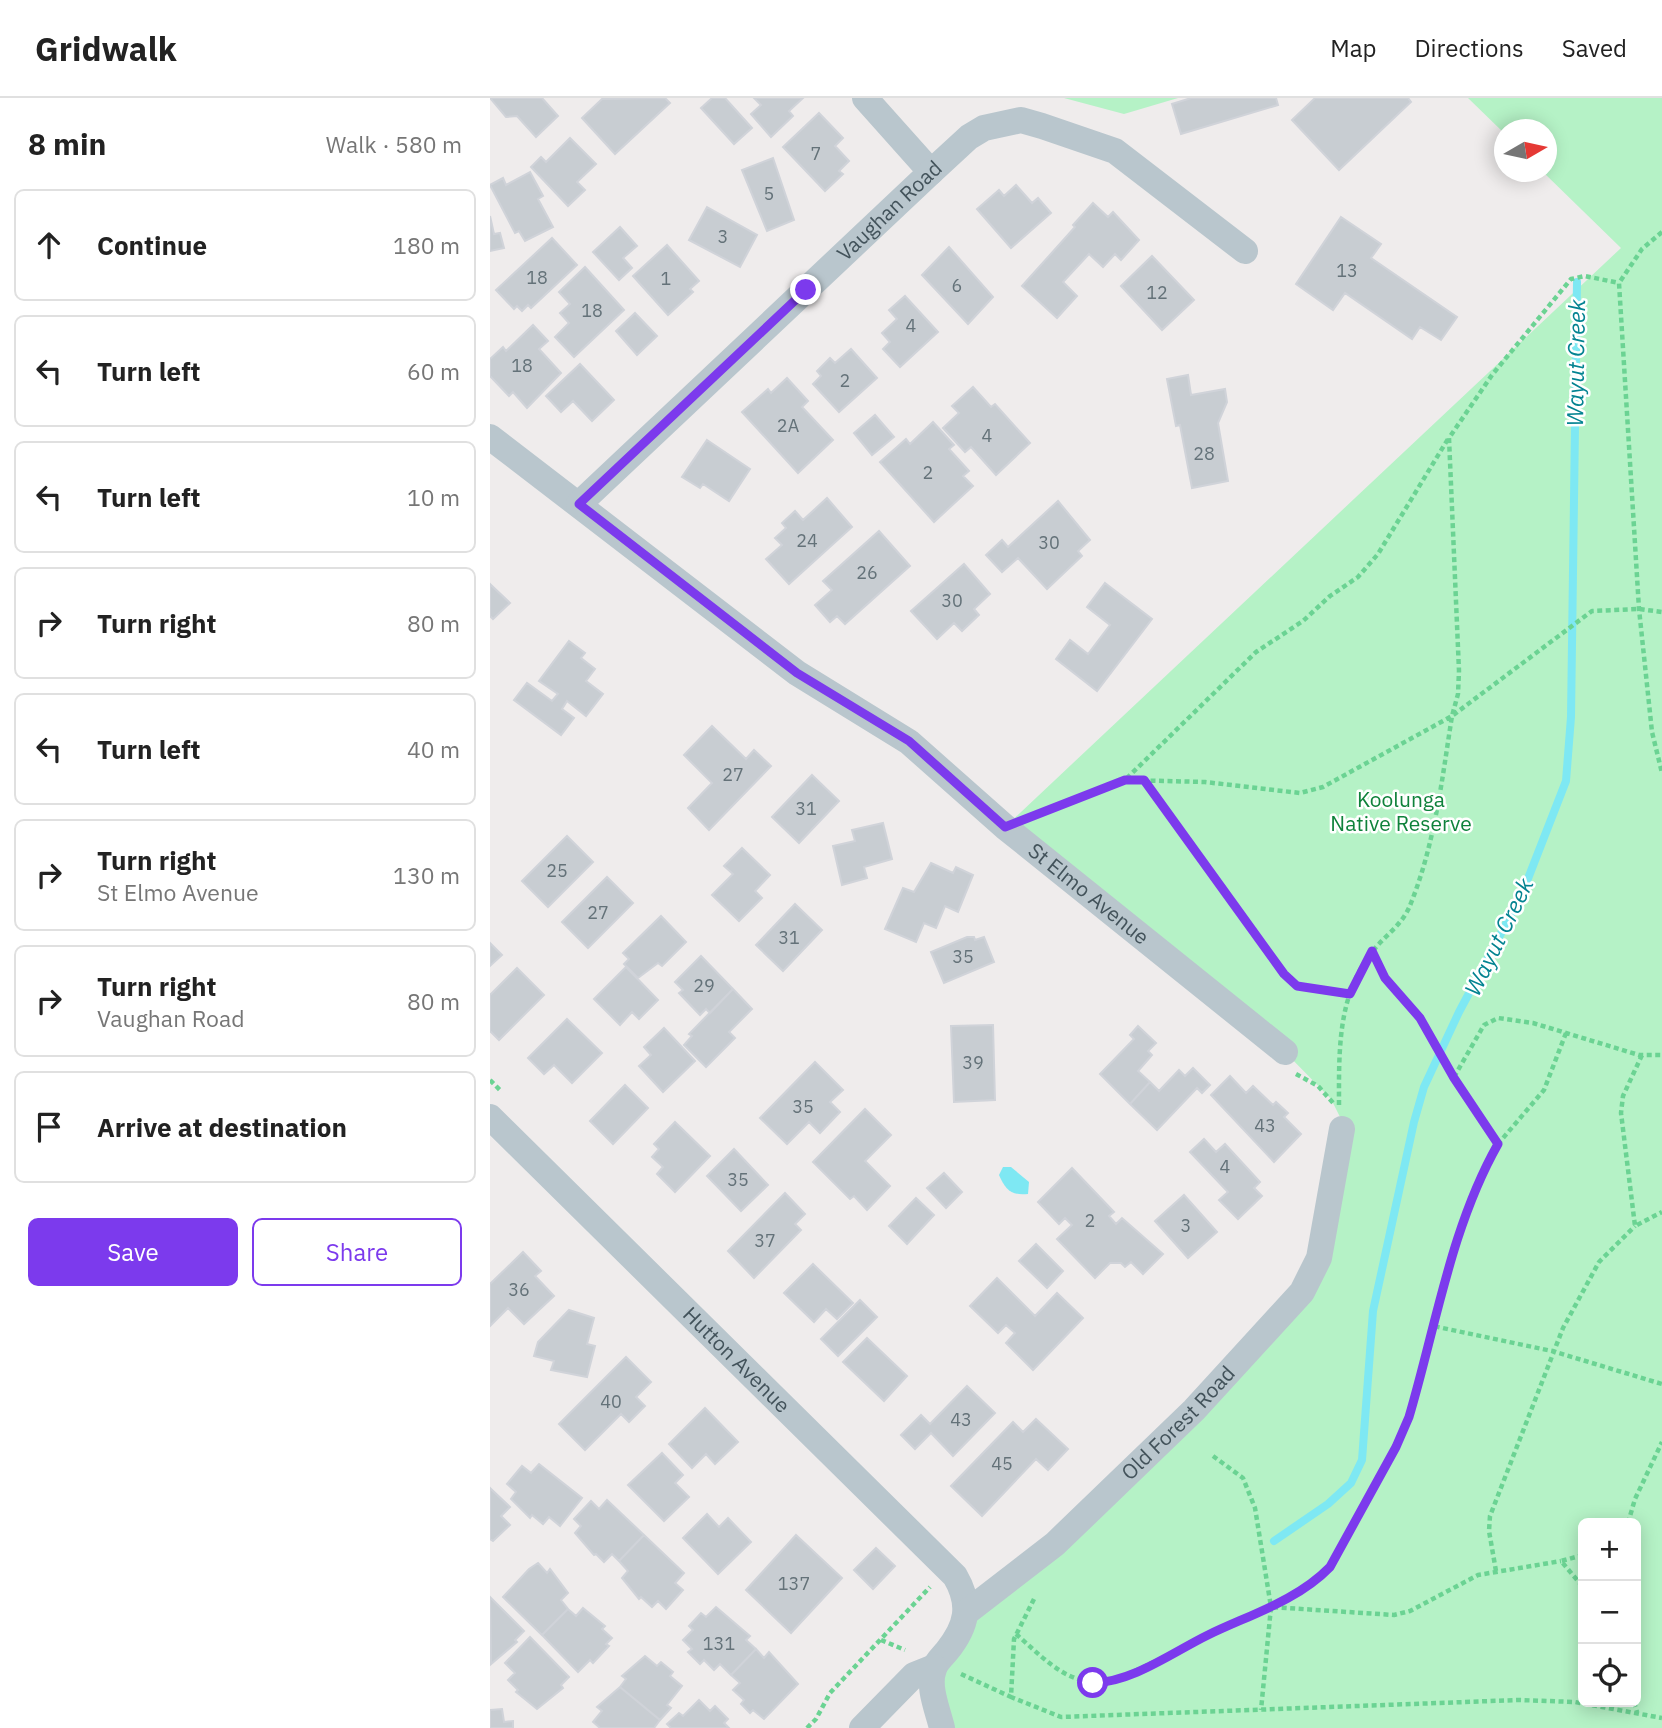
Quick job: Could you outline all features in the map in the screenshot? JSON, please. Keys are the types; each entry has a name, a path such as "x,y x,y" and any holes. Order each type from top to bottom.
{"street":[{"path":"865,98 931,172"},
{"name":"Vaughan Road","path":"579,504 931,172 968,138 985,128 1021,120 1115,151 1245,251"},
{"name":"St Elmo Avenue","path":"490,437 797,673 909,741 1005,827 1285,1061"},
{"name":"Hutton Avenue","path":"490,1117 935,1555 960,1584 967,1612"},
{"name":"Old Forest Road","path":"862,1728 914,1675 941,1668 959,1636 967,1612 1055,1544 1194,1410 1302,1292 1319,1258 1342,1129"},
{"path":"941,1668 933,1691 942,1728"}],"path":[{"path":"1662,232 1642,249 1619,283 1639,609 1652,732 1662,773"},
{"path":"1125,780 1256,652 1303,621 1368,566 1449,438 1492,376 1571,279 1585,276 1619,283"},
{"path":"1285,1061 1323,1090 1339,1112 1339,1041 1350,994 1372,951 1398,926 1412,903 1432,839 1458,694 1459,671 1449,438"},
{"path":"1005,827 1125,780 1205,782 1300,793 1323,787 1452,716 1520,668 1592,611 1639,609 1662,612"},
{"path":"1144,780 1291,981 1304,988 1350,994"},
{"path":"1372,951 1385,978 1420,1018 1448,1069 1498,1144"},
{"path":"1454,1078 1484,1025 1497,1018 1533,1023 1643,1054 1662,1055"},
{"path":"1016,1634 1062,1674 1085,1682 1101,1683 1122,1678 1271,1607 1317,1581 1330,1567 1396,1447 1409,1417 1466,1212 1479,1177 1498,1144 1544,1090 1566,1033"},
{"path":"1635,1226 1621,1113 1623,1096 1643,1054"},
{"path":"1496,1572 1489,1531 1490,1516 1552,1351 1599,1262 1635,1226 1662,1212"},
{"path":"1433,1326 1552,1351 1662,1384"},
{"path":"1629,1518 1634,1499 1662,1442"},
{"path":"1213,1456 1243,1478 1252,1496 1271,1607 1261,1710"},
{"path":"1271,1607 1394,1615 1410,1611 1478,1575 1578,1556"},
{"path":"1561,1561 1578,1581"},
{"path":"807,1728 816,1719 830,1693 930,1586"},
{"path":"1011,1697 1016,1634 1034,1600"},
{"path":"880,1640 906,1651"},
{"path":"941,1668 1061,1717 1334,1710 1519,1700 1575,1702 1662,1718"},
{"path":"1636,1707 1637,1712"}],"green space":[{"path":"1064,98 1178,98 1124,114"},
{"name":"Koolunga Native Reserve","path":"1468,98 1662,98 1662,1728 942,1728 933,1691 959,1635 1302,1292 1341,1119 1331,1099 1285,1052 1005,827 1621,248 1553,182 1557,182 1557,119 1494,119 1494,123"}],"water":[{"path":"1003,1167 1011,1167 1029,1182 1028,1194 1013,1193 1006,1188 999,1175"}],"building":[{"path":"490,98 542,98 558,116 536,137 517,116 506,117"},
{"path":"665,98 670,103 615,154 582,118 602,99"},
{"path":"712,98 725,98 752,128 734,144 701,108"},
{"path":"754,98 803,98 789,111 793,116 771,137 751,114 761,105"},
{"path":"1191,98 1276,98 1278,105 1181,134 1172,104"},
{"path":"1315,98 1408,98 1411,102 1339,170 1292,120"},
{"path":"819,113 843,138 835,146 849,161 839,171 843,174 825,191 783,147"},
{"path":"570,138 596,164 577,182 585,190 568,206 531,167 541,157 546,162"},
{"path":"773,158 794,220 767,231 742,170"},
{"path":"530,172 543,196 538,199 553,227 525,241 519,231 515,233 490,185 503,178 506,185"},
{"path":"1016,185 1032,203 1038,198 1051,213 1011,248 977,209 999,190 1004,196"},
{"path":"1093,203 1108,217 1113,212 1139,240 1121,260 1115,254 1103,267 1089,254 1063,282 1077,296 1057,318 1022,286"},
{"path":"707,207 757,235 740,267 689,240"},
{"path":"490,216 494,234 500,233 504,248 490,251"},
{"path":"1341,217 1381,244 1371,258 1457,317 1441,340 1420,327 1412,339 1345,293 1333,310 1296,284"},
{"path":"620,227 637,246 623,258 632,268 619,280 593,252"},
{"path":"552,238 577,265 531,308 528,305 522,311 517,306 514,309 496,290"},
{"path":"667,245 699,281 690,289 693,292 668,315 633,276"},
{"path":"949,247 993,297 968,324 922,275"},
{"path":"1152,256 1194,300 1162,330 1121,286"},
{"path":"585,267 624,310 574,357 555,337 569,323 560,313 570,304 559,292"},
{"path":"905,296 938,332 900,367 883,349 890,342 882,333 897,319 889,310"},
{"path":"635,313 657,336 637,355 616,331"},
{"path":"533,325 548,341 539,349 561,373 527,408 513,392 509,396 490,376 490,359 503,347 506,351"},
{"path":"851,349 877,378 839,412 813,384 821,376 817,371 830,358 835,363"},
{"path":"580,364 614,400 592,421 573,401 561,412 546,396"},
{"path":"1188,375 1191,395 1225,389 1227,402 1218,423 1228,481 1192,488 1180,425 1176,426 1167,379"},
{"path":"787,378 808,401 802,407 833,440 798,473 742,412 768,389 771,393"},
{"path":"973,387 991,407 995,404 1030,443 996,475 971,447 965,452 943,428 959,413 952,406"},
{"path":"875,415 894,437 872,455 854,433"},
{"path":"933,422 954,445 949,449 969,471 963,476 973,486 934,522 880,462 906,439 910,444"},
{"path":"707,440 750,469 729,501 703,484 700,488 682,477"},
{"path":"827,498 852,527 789,584 766,559 782,545 775,538 786,528 782,523 795,511 803,520"},
{"path":"1058,501 1090,540 1078,551 1082,556 1047,589 1018,558 1002,572 986,555 1002,540 1008,547"},
{"path":"879,531 910,566 845,624 837,616 830,622 815,605 832,590 823,581"},
{"path":"964,564 990,594 974,609 979,615 962,631 954,623 937,639 911,611"},
{"path":"1105,583 1152,619 1097,691 1056,659 1070,640 1088,654 1110,625 1087,607"},
{"path":"490,584 510,603 493,619 490,616"},
{"path":"569,641 585,653 581,658 595,669 586,681 603,694 586,716 567,701 562,709 574,718 561,735 514,700 527,683 552,701 558,694 539,681"},
{"path":"712,726 746,759 754,750 771,766 709,830 688,808 712,783 684,755"},
{"path":"812,775 839,801 799,843 772,817"},
{"path":"883,823 892,859 864,867 867,878 842,885 833,846 855,841 852,830"},
{"path":"567,836 593,862 548,907 522,881"},
{"path":"742,848 770,875 755,891 762,898 739,921 712,895 733,874 724,866"},
{"path":"931,863 953,873 956,867 973,875 958,912 945,906 936,928 924,923 916,942 885,929 903,888 914,892"},
{"path":"607,877 633,903 588,948 562,922"},
{"path":"795,904 822,930 783,971 756,945"},
{"path":"661,916 686,942 662,966 658,963 638,978 624,964 629,959 623,953"},
{"path":"967,937 974,937 975,940 984,937 994,962 944,983 931,952"},
{"path":"490,943 502,955 490,966"},
{"path":"701,956 733,989 710,1013 706,1009 700,1015 679,993 683,990 675,982"},
{"path":"626,967 658,1000 639,1019 632,1012 620,1025 594,999"},
{"path":"517,968 544,995 499,1040 490,1031 490,995"},
{"path":"733,989 752,1009 729,1032 735,1038 706,1067 684,1045 692,1036 689,1034"},
{"path":"567,1019 602,1053 572,1083 554,1065 544,1074 528,1058"},
{"path":"993,1025 995,1100 954,1102 951,1026"},
{"path":"1138,1026 1156,1043 1148,1051 1152,1055 1138,1071 1150,1082 1130,1104 1100,1074 1134,1039 1130,1035"},
{"path":"664,1028 695,1061 663,1092 639,1066 651,1055 644,1047"},
{"path":"815,1062 843,1090 830,1102 840,1112 820,1133 809,1122 787,1144 760,1118"},
{"path":"1193,1068 1210,1085 1202,1093 1197,1088 1157,1130 1130,1104 1150,1082 1159,1091 1179,1070 1185,1076"},
{"path":"1230,1076 1246,1093 1253,1086 1273,1105 1276,1102 1288,1113 1284,1117 1301,1134 1274,1162 1211,1095"},
{"path":"625,1085 648,1108 613,1144 590,1121"},
{"path":"865,1109 891,1135 865,1161 890,1186 867,1210 854,1196 850,1199 813,1162"},
{"path":"675,1122 710,1156 675,1192 657,1174 663,1167 652,1157 659,1149 654,1144"},
{"path":"1204,1139 1216,1152 1225,1144 1260,1182 1254,1188 1262,1196 1238,1219 1219,1200 1228,1192 1190,1152"},
{"path":"734,1149 768,1185 741,1211 707,1176"},
{"path":"1072,1168 1114,1212 1109,1216 1116,1224 1122,1218 1163,1254 1143,1274 1131,1262 1125,1267 1121,1263 1110,1263 1095,1278 1057,1239 1072,1225 1065,1218 1059,1224 1038,1202"},
{"path":"944,1173 962,1192 946,1208 927,1188"},
{"path":"785,1193 805,1214 795,1224 801,1230 754,1278 728,1251"},
{"path":"1184,1195 1217,1232 1188,1258 1155,1221"},
{"path":"916,1198 934,1215 907,1244 889,1226"},
{"path":"1036,1244 1063,1271 1047,1288 1019,1261"},
{"path":"523,1252 541,1271 535,1276 554,1296 524,1324 508,1308 490,1326 490,1284"},
{"path":"813,1264 853,1303 837,1319 826,1309 814,1322 784,1293"},
{"path":"997,1278 1035,1316 1057,1293 1083,1318 1033,1370 1006,1343 1015,1333 1006,1325 998,1333 970,1306"},
{"path":"860,1300 877,1317 838,1356 821,1339"},
{"path":"569,1310 594,1318 587,1344 595,1346 587,1377 551,1370 554,1361 534,1356 538,1342"},
{"path":"867,1338 907,1376 884,1401 843,1362"},
{"path":"626,1357 651,1382 636,1397 645,1406 629,1422 621,1414 585,1450 559,1424"},
{"path":"967,1386 995,1413 953,1456 931,1433 915,1449 901,1435 921,1415 930,1424"},
{"path":"705,1408 738,1442 715,1464 706,1454 692,1468 669,1444"},
{"path":"1036,1419 1068,1449 1048,1470 1036,1459 982,1516 951,1486 1013,1422 1023,1432"},
{"path":"662,1453 683,1475 675,1483 689,1497 664,1521 628,1485"},
{"path":"539,1464 582,1498 560,1526 549,1517 543,1524 532,1515 530,1518 511,1499 516,1492 507,1484 522,1466 531,1473"},
{"path":"490,1488 510,1507 501,1516 510,1525 493,1541 490,1539"},
{"path":"607,1500 644,1535 619,1561 612,1554 604,1562 594,1555 575,1533 581,1526 574,1519 591,1501 599,1509"},
{"path":"707,1514 719,1527 728,1518 751,1542 718,1574 683,1538"},
{"path":"644,1535 684,1573 675,1583 683,1590 666,1609 658,1601 652,1607 641,1597 639,1599 622,1578 628,1571 619,1561"},
{"path":"796,1535 842,1578 791,1633 746,1590"},
{"path":"876,1548 895,1566 873,1589 854,1570"},
{"path":"538,1563 547,1573 550,1569 568,1593 561,1600 568,1609 542,1635 503,1597"},
{"path":"490,1597 524,1631 515,1640 517,1642 491,1664"},
{"path":"716,1607 750,1636 746,1640 756,1649 731,1675 720,1664 714,1670 704,1660 700,1664 688,1652 692,1649 683,1640 693,1630 689,1626 701,1613 706,1617"},
{"path":"583,1608 605,1626 602,1629 612,1638 606,1644 609,1646 593,1663 590,1660 578,1672 542,1635 568,1609 576,1616"},
{"path":"530,1637 569,1677 561,1685 563,1688 537,1709 516,1692 518,1690 508,1680 515,1673 505,1663"},
{"path":"756,1649 764,1658 769,1652 798,1684 764,1719 753,1710 750,1713 741,1704 744,1700 733,1690 740,1683 731,1675"},
{"path":"645,1656 657,1666 661,1662 673,1672 670,1676 682,1686 667,1705 671,1708 660,1720 620,1687 626,1679 622,1676"},
{"path":"620,1687 660,1720 654,1728 600,1728 593,1722 602,1711 597,1707"},
{"path":"699,1700 710,1711 715,1706 728,1719 724,1723 729,1728 671,1728 667,1724 679,1713 683,1716"},
{"path":"502,1709 504,1722 513,1721 513,1728 490,1728 490,1710"}],"waterway":[{"name":"Wayut Creek","path":"1274,1541 1328,1504 1351,1483 1362,1460 1373,1311 1424,1087 1459,1012 1522,894 1566,781 1571,717 1577,282"}],"route":[{"path":"806,290 579,504 797,673 909,741 1005,827 1125,780 1144,780 1284,974 1297,986 1350,994 1372,951 1385,978 1420,1018 1454,1078 1498,1144 1479,1177 1462,1224 1409,1417 1396,1447 1330,1567 1317,1581 1271,1607 1209,1634 1122,1678 1093,1683"}]}
